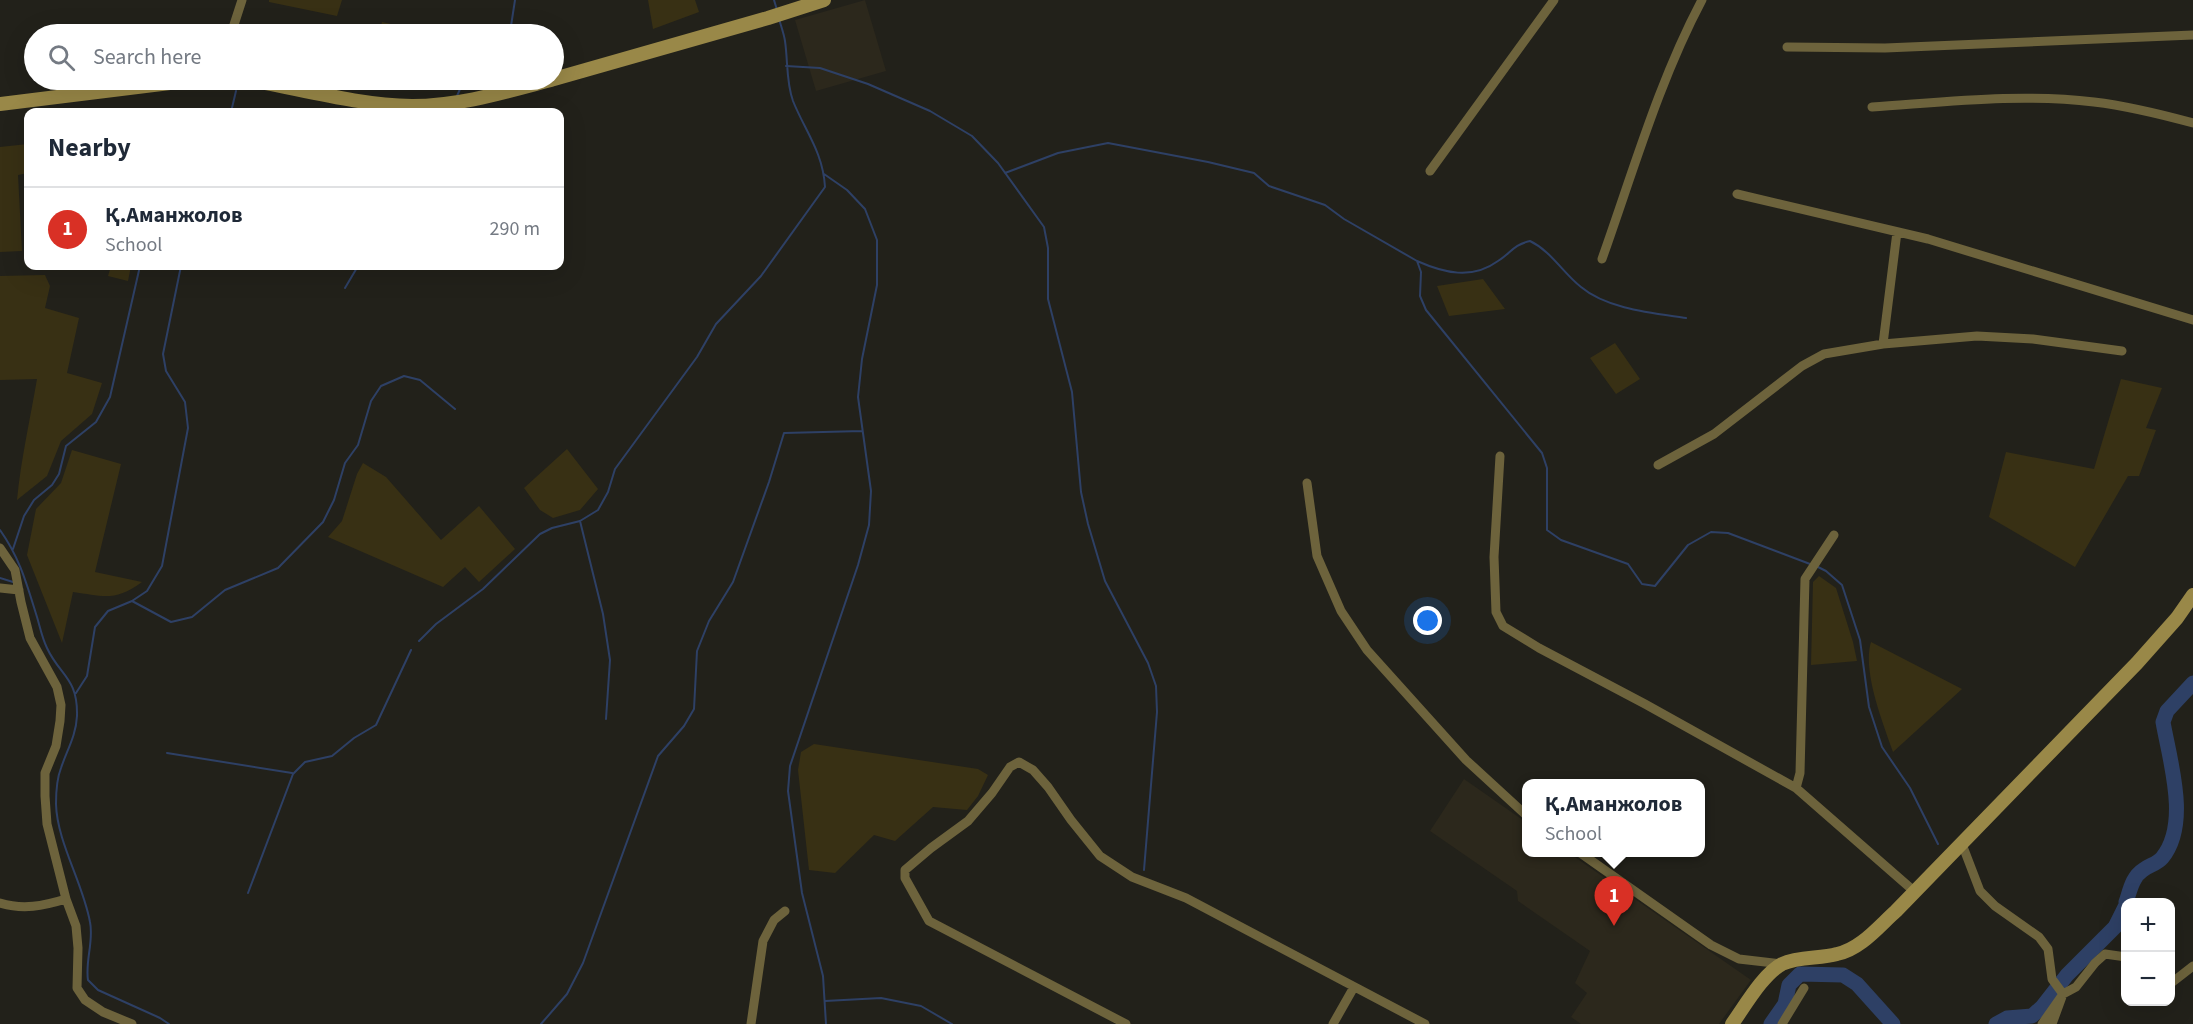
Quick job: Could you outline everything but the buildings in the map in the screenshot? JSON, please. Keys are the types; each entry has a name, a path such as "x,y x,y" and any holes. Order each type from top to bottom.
{"main road":[{"path":"564,76 778,15 797,4 824,0"},
{"path":"0,104 113,90"},
{"path":"306,90 412,106 486,98 514,90"},
{"path":"1732,1024 1767,977 1782,964 1838,954 1858,945 1962,844 2137,663 2177,618 2193,595"}],"street":[{"path":"234,24 242,0"},
{"path":"1430,171 1554,0"},
{"path":"1602,259 1662,92 1702,0"},
{"path":"1787,47 1885,48 2193,35"},
{"path":"1872,106 2042,98 2094,102 2153,112 2193,123"},
{"path":"1737,194 1928,239 2193,320"},
{"path":"1883,344 1897,232"},
{"path":"1658,465 1714,434 1802,366 1824,354 1883,344 1977,336 2033,339 2122,351"},
{"path":"1500,456 1494,557 1496,612 1503,626 1539,648 1796,788 1914,892"},
{"path":"1306,483 1317,556 1341,611 1368,650 1466,760 1522,811"},
{"path":"1796,788 1800,773 1805,579 1834,535"},
{"path":"0,548 15,570 30,638 57,687 61,705 56,746 45,773 45,796 47,824 66,899 76,926 77,988 85,1000 103,1012 132,1024"},
{"path":"0,588 19,590"},
{"path":"1126,1024 929,921 905,878 905,870 968,821 992,793 1010,766 1019,762 1033,770 1048,787 1100,856 1132,877 1186,898 1425,1024"},
{"path":"1962,844 1980,891 1995,906 2039,937 2048,949 2052,979 2063,994"},
{"path":"1586,857 1711,945 1739,959 1782,964"},
{"path":"0,903 27,908 66,899"},
{"path":"751,1024 763,941 774,920 785,911"},
{"path":"2042,1024 2063,994 2076,987 2105,954 2121,956"},
{"path":"2175,980 2193,966"},
{"path":"1333,1024 1354,987"},
{"path":"1782,1024 1804,988"},
{"path":"2052,1024 2063,994"}],"shaded area":[{"path":"269,0 342,0 337,16 269,2"},
{"path":"648,0 695,0 699,12 653,29"},
{"path":"865,0 886,71 816,91 795,20"},
{"path":"24,144 24,174 18,175 22,251 0,252 0,147"},
{"path":"110,270 130,270 128,281 108,276"},
{"path":"45,275 50,286 45,308 79,318 67,373 102,383 92,414 61,441 47,476 17,500 37,379 0,380 0,276"},
{"path":"1483,279 1505,309 1449,316 1437,286"},
{"path":"1615,343 1640,379 1616,394 1590,358"},
{"path":"2121,379 2162,388 2146,428 2156,430 2139,476 2128,476 2075,567 1989,517 2006,452 2094,469"},
{"path":"567,449 598,489 580,510 553,518 540,510 524,488"},
{"path":"72,450 121,464 95,572 142,582 116,595 101,596 73,592 62,643 27,555 36,509 61,483"},
{"path":"363,463 386,477 441,540 479,506 515,549 479,582 465,567 443,587 328,537 342,521 357,474"},
{"path":"1819,576 1836,588 1857,661 1811,665 1813,582"},
{"path":"1871,642 1962,689 1893,752 1871,682 1869,654"},
{"path":"814,744 978,769 988,775 978,796 967,810 933,807 895,841 874,835 835,873 809,870 798,770 801,752"},
{"path":"1464,779 1522,820 1522,857 1575,857 1751,980 1719,1024 1581,1024 1571,1017 1587,993 1575,983 1590,951 1518,901 1517,891 1430,831"}],"waterway":[{"path":"511,24 515,0"},
{"path":"774,0 777,10"},
{"path":"419,641 436,624 483,589 540,534 552,528 580,521 598,510 608,492 615,469 697,357 716,324 761,276 825,187 824,174 817,152 791,94 785,41 779,19"},
{"path":"786,66 820,68 868,84 930,111 972,136 998,163 1044,227 1048,248 1048,299 1072,392 1081,492 1088,524 1105,581 1148,663 1156,686 1157,712 1144,870"},
{"path":"457,96 460,90"},
{"path":"232,108 236,91"},
{"path":"1005,173 1058,153 1108,143 1254,173 1269,186 1325,205 1344,219 1417,261 1421,272 1420,296 1426,310 1542,453 1547,468 1547,530 1561,540 1628,564 1642,584 1655,586 1688,545 1711,532 1728,533 1810,564"},
{"path":"824,174 847,190 865,209 877,240 877,285 862,359 858,397 871,491 869,525 858,565 790,766 788,791 802,893 823,976 826,1024"},
{"path":"1417,261 1437,269 1468,273 1488,267 1516,247 1530,241 1551,256 1581,287 1604,300 1631,309 1686,318"},
{"path":"13,549 24,516 34,500 52,485 59,474 66,446 96,422 110,397 139,270"},
{"path":"76,693 87,676 95,627 108,611 132,601 147,591 162,566 188,428 185,402 166,371 163,354 180,270"},
{"path":"345,288 356,270"},
{"path":"132,601 171,622 192,617 225,590 278,568 323,522 334,500 345,463 358,445 371,401 381,386 404,376 420,380 455,409"},
{"path":"541,1024 567,994 583,963 658,756 684,726 694,709 697,651 709,621 733,582 784,433 862,431"},
{"path":"580,521 603,614 610,660 606,719"},
{"path":"0,530 22,572 45,644 71,685 77,703 75,730 60,772 56,804 57,818 65,848 82,892 90,922 88,980 98,990 169,1024"},
{"path":"1816,566 1826,571 1842,585 1860,640 1869,707 1882,747 1910,788 1938,844"},
{"path":"0,578 13,582"},
{"path":"248,893 293,774 305,762 332,756 354,738 376,725 411,650"},
{"path":"2127,898 2136,876 2162,858 2175,828 2176,792 2163,722 2167,711 2193,683"},
{"path":"167,753 292,773"},
{"path":"1996,1024 2007,1018 2032,1016 2067,975 2115,927 2121,915"},
{"path":"1771,1024 1785,1004 1789,985 1800,974 1843,975 1857,984 1893,1024"},
{"path":"825,1001 881,998 921,1006 952,1024"}],"place":[{"name":"Қ.Аманжолов","path":"1614,926"}]}
